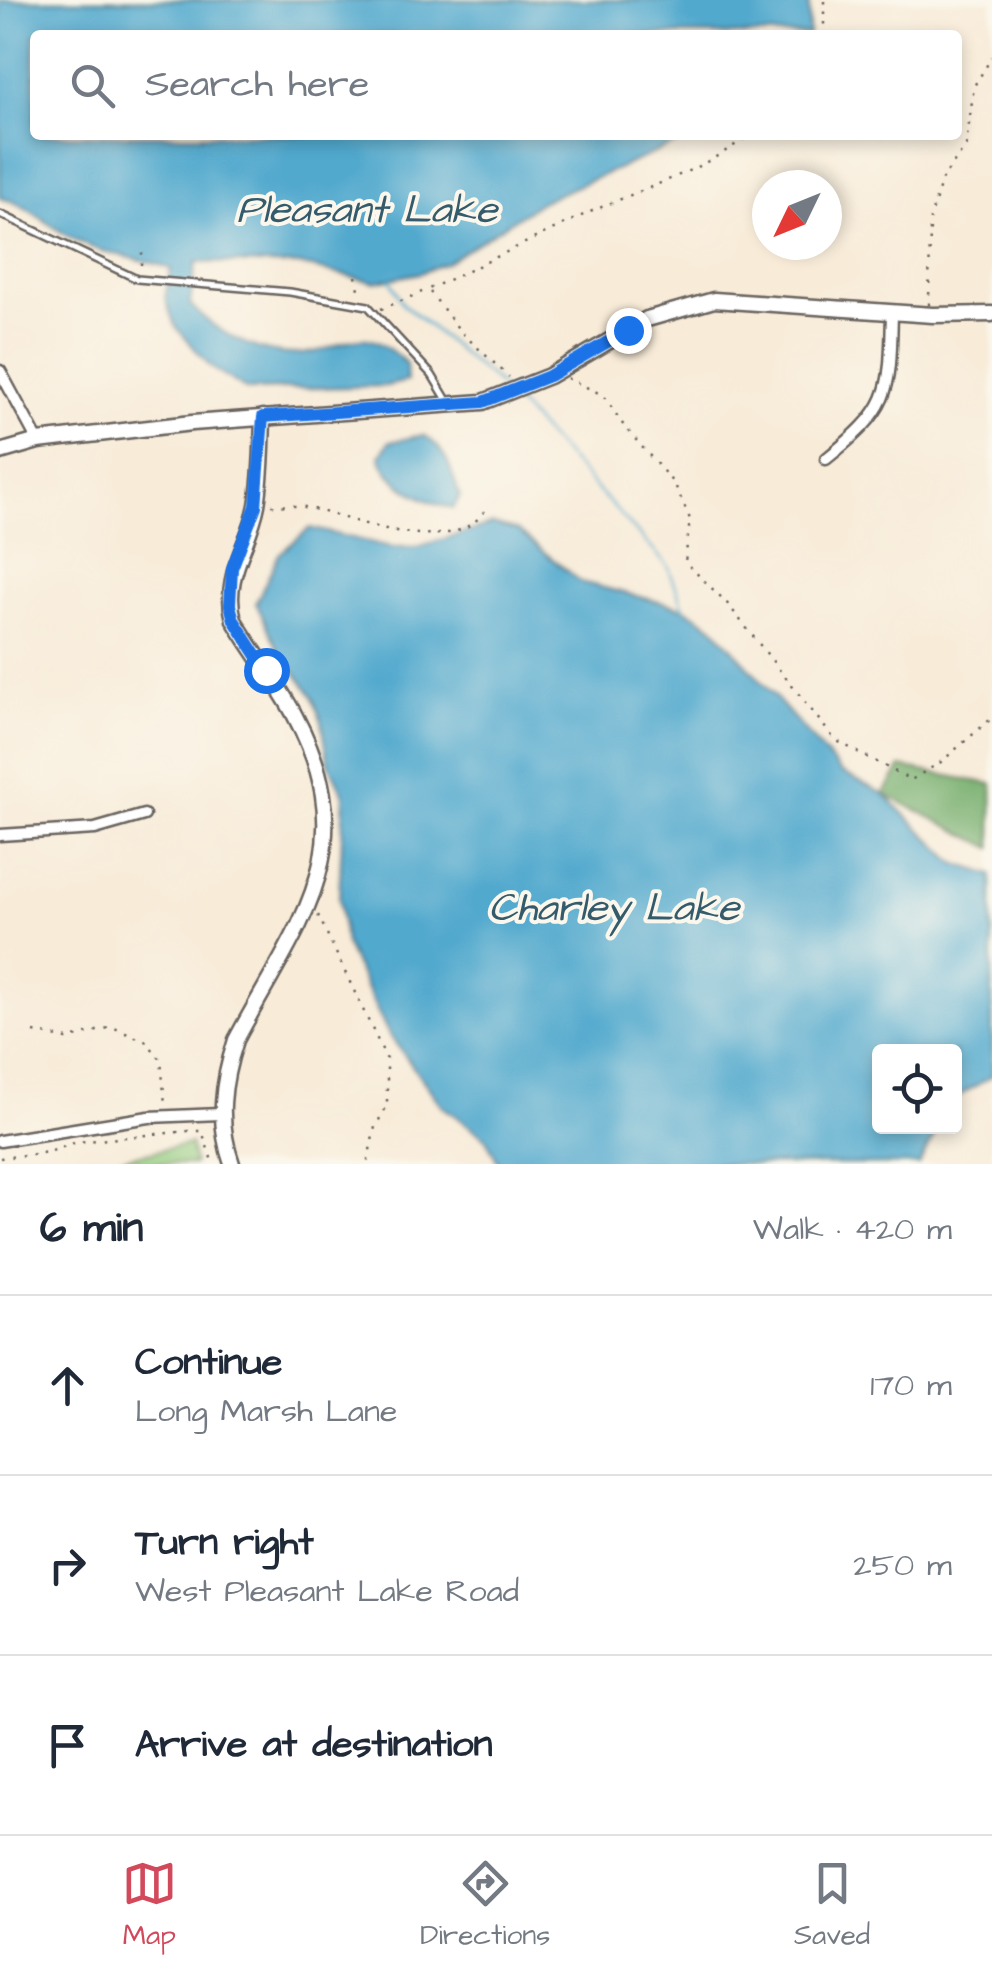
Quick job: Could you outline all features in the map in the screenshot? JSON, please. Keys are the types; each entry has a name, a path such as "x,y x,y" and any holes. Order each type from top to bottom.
{"street":[{"path":"0,452 38,441 263,417 483,402 554,373 647,320 692,304 736,299 892,312 992,314"},
{"path":"826,459 868,425 884,400 890,371 892,312"},
{"path":"0,371 38,441"},
{"path":"232,1164 220,1114 236,1040 310,900 327,850 326,790 295,716 245,639 230,605 232,568 257,504 263,417"},
{"path":"0,834 95,830 144,815"},
{"path":"0,1141 167,1116 220,1114"}],"lane":[{"path":"0,214 102,266 137,279 290,292 368,306 432,375 452,407"}],"path":[{"path":"824,0 824,30"},
{"path":"928,314 930,219 942,179 966,146 974,86 992,56"},
{"path":"374,312 429,290 610,203 691,173 741,140"},
{"path":"141,265 142,254"},
{"path":"356,276 359,289"},
{"path":"429,290 461,332 519,389"},
{"path":"554,373 604,395 624,426 675,485 690,519 686,562 738,616 835,740 910,780 941,762 992,718"},
{"path":"257,504 306,507 419,537 469,526 482,519 488,504"},
{"path":"310,900 387,1060 387,1106 375,1127 367,1164"},
{"path":"34,1032 67,1039 112,1027 147,1042 161,1060 167,1116"},
{"path":"0,1158 49,1152 78,1142 202,1131 212,1164"}],"green space":[{"path":"901,767 992,784 992,848 884,794"},
{"path":"190,1144 194,1164 93,1164"}],"water":[{"name":"Pleasant Lake","path":"0,0 809,0 809,30 30,30 30,140 684,140 542,201 446,263 420,273 374,282 299,265 196,262 190,304 230,336 262,349 297,354 354,340 372,340 406,363 407,381 386,386 247,390 211,367 175,326 165,298 171,269 88,246 22,206 0,198"},
{"path":"423,435 438,446 451,469 460,496 453,509 420,497 400,484 380,456 389,442"},
{"name":"Charley Lake","path":"493,524 518,531 581,582 684,608 714,627 841,772 884,794 955,863 992,875 992,1076 962,1094 962,1044 872,1044 872,1134 935,1134 919,1164 499,1164 485,1137 442,1106 388,1033 345,944 339,898 344,795 328,762 322,722 312,695 278,649 256,603 279,554 310,528 391,547 417,547"}],"waterway":[{"path":"390,279 403,304 501,386"},
{"path":"514,400 668,566 684,608"}],"route":[{"path":"266,670 234,620 230,605 232,568 256,506 262,471 263,417 456,407 483,402 549,376 628,330"}]}
